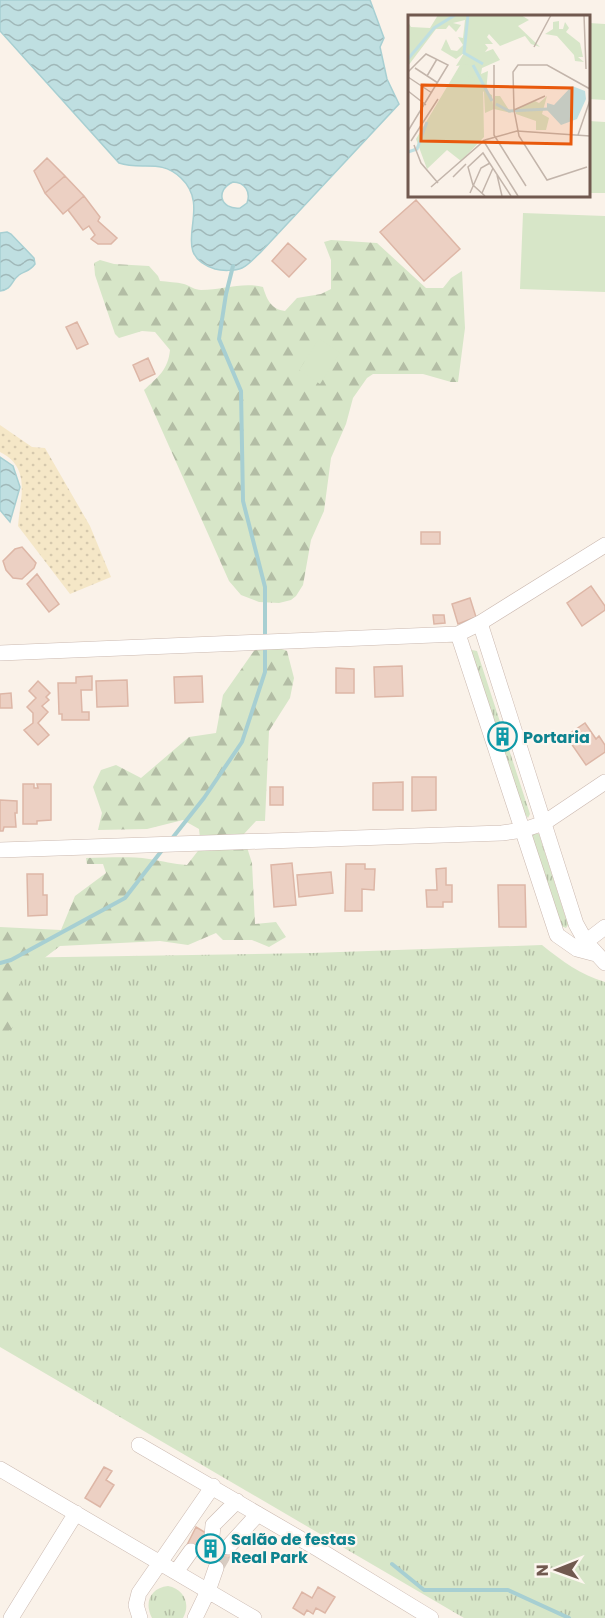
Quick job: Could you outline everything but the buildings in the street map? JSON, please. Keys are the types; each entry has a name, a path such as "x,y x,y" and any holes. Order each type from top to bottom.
{"street":[{"path":"0,652 458,634 480,623 605,545"},
{"path":"480,623 581,946"},
{"path":"458,634 557,935 581,946 601,959"},
{"path":"0,850 502,833 523,830 544,823 605,782"},
{"path":"581,946 605,927"},
{"path":"139,1444 213,1486 431,1618"},
{"path":"0,1468 254,1618"},
{"path":"140,1618 136,1605 139,1593 213,1486"},
{"path":"210,1531 237,1501"},
{"path":"12,1618 76,1513"},
{"path":"228,1547 258,1514"},
{"path":"179,1574 194,1554"},
{"path":"195,1618 216,1568"}],"green space":[{"path":"590,23 605,24 605,100 590,99"},
{"path":"590,121 605,122 605,193 590,193"},
{"path":"523,213 605,216 605,292 520,289"},
{"path":"331,240 377,243 426,288 443,288 451,278 462,271 465,328 458,382 423,374 373,374 367,378 353,398 346,424 331,458 324,511 311,540 303,585 291,600 279,603 259,602 241,595 229,581 144,390 165,368 170,350 155,332 142,331 119,338 115,334 95,275 94,263 100,260 114,264 149,266 160,281 184,284 199,290 248,285 263,287 270,303 285,311 297,298 321,294 331,289 331,260 324,242"},
{"path":"319,339 340,353 320,384 299,370"},
{"path":"261,641 287,651 294,678 290,698 269,731 265,821 256,821 243,835 252,863 255,924 276,922 286,937 269,947 252,940 223,940 216,933 188,945 160,941 60,946 21,976 18,1021 0,1041 0,927 61,930 75,896 106,873 103,864 87,864 86,858 141,858 187,865 201,847 199,829 183,820 147,829 98,830 102,813 93,787 101,770 116,765 141,778 189,737 216,733 223,695"},
{"path":"472,650 477,651 530,814 528,818 524,813 471,655"},
{"path":"534,833 539,834 568,925 566,928 561,926 531,838"},
{"path":"542,945 572,967 605,982 605,1618 464,1618 0,1347 0,958 312,953"},
{"path":"168,1586 178,1590 184,1598 186,1608 183,1618 152,1618 149,1607 150,1597 157,1590"}],"sand":[{"path":"0,425 32,447 45,448 90,526 111,577 70,594 18,526 22,485 17,466 0,452"}],"water":[{"path":"0,0 370,0 384,38 380,47 387,79 399,104 260,253 242,268 218,270 201,262 193,253 191,242 194,203 190,190 181,178 166,168 119,163 0,31","holes":["237,182 246,188 247,203 240,208 233,208 224,203 222,194 227,185"]},
{"path":"7,232 34,258 35,264 19,275 7,289 0,291 0,233"},
{"path":"0,457 13,466 20,487 10,522 0,510"}],"waterway":[{"path":"233,266 219,339 241,391 243,501 265,587 265,637"},
{"path":"170,841 204,798 242,742 265,672 265,644"},
{"path":"0,963 11,960 125,898 163,849"},
{"path":"392,1564 424,1590 508,1590 569,1618"}],"tunnel":[{"path":"198,1556 212,1536"},
{"path":"216,1568 228,1547"}],"place":[{"name":"Portaria","path":"502,737"},
{"name":"Salão de festas Real Park","path":"210,1548"}]}
